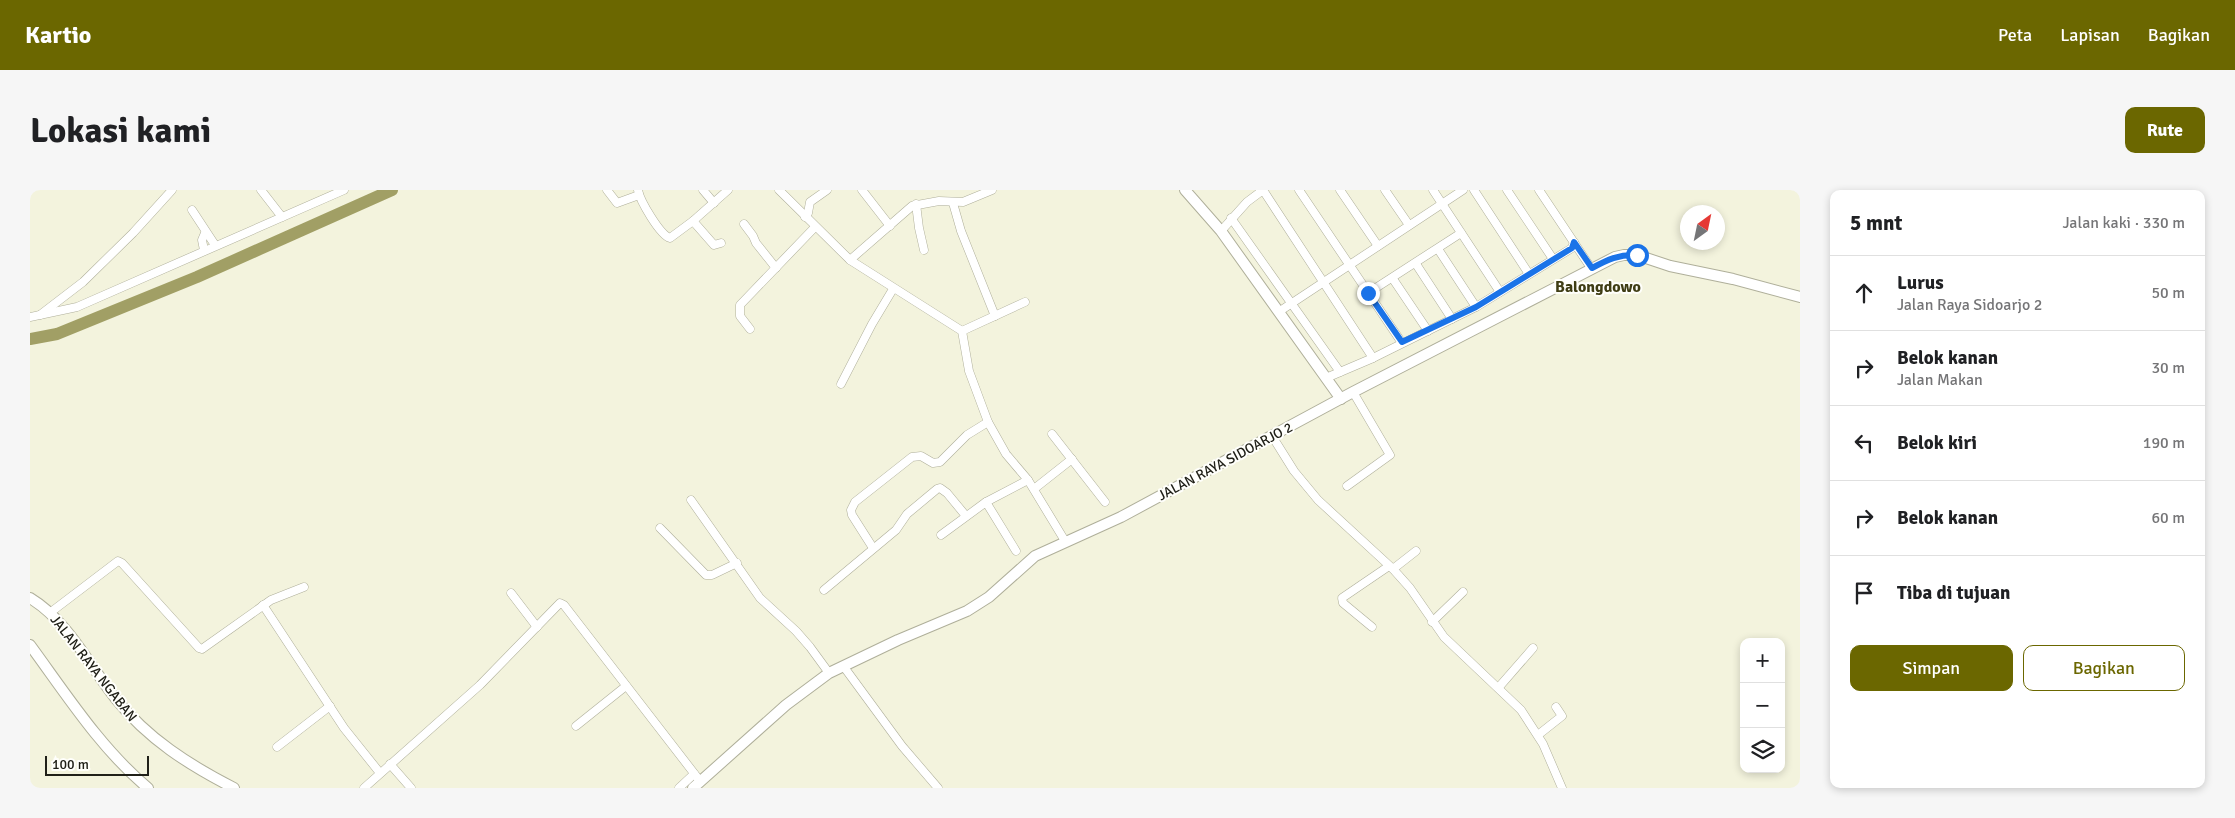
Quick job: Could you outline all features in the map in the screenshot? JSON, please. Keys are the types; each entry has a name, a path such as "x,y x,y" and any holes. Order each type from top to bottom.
{"street":[{"path":"34,317 83,282 133,233 172,190"},
{"path":"262,190 282,217"},
{"path":"34,317 77,307 215,244 344,190"},
{"path":"607,190 617,203 638,192 666,237 674,237 728,190"},
{"path":"702,190 714,203"},
{"path":"779,190 850,260 962,331 969,370 988,422 1006,454 1028,480 1063,537"},
{"path":"805,217 808,213 810,202 827,190"},
{"path":"862,190 890,226"},
{"path":"850,260 914,205 939,201 963,202 992,190"},
{"path":"1185,190 1221,231 1280,311 1338,395"},
{"path":"1221,231 1231,218 1255,195 1263,190 1373,358"},
{"path":"1299,190 1402,342"},
{"path":"1340,190 1378,246"},
{"path":"1385,190 1409,226"},
{"path":"1432,190 1500,292"},
{"path":"1280,311 1463,190"},
{"path":"1474,190 1529,274"},
{"path":"1507,190 1553,259"},
{"path":"1540,190 1588,263"},
{"path":"953,203 961,231 995,316"},
{"path":"914,205 924,250"},
{"path":"192,210 205,233 215,244"},
{"path":"1231,218 1340,372"},
{"path":"693,221 714,245 721,243"},
{"path":"744,224 776,268"},
{"path":"750,329 740,316 740,304 815,226"},
{"path":"204,250 202,240 205,233"},
{"path":"1368,293 1393,279 1461,233"},
{"path":"1326,378 1373,358 1402,342 1428,332 1476,307 1572,248 1574,242"},
{"path":"1438,249 1476,307"},
{"name":"JALAN RAYA SIDOARJO 2","path":"696,780 826,670 844,668 898,640 978,604 1035,556 1063,537 1121,517 1272,436 1338,395 1353,392 1588,263 1624,254 1637,255 1670,266 1733,279 1800,297"},
{"path":"1416,264 1452,319"},
{"path":"1393,279 1428,332"},
{"path":"841,384 872,324 894,289"},
{"path":"962,331 1025,302"},
{"path":"1347,486 1390,455 1353,392"},
{"path":"873,548 852,515 851,510 855,502 912,457 921,456 933,463 940,462 967,435 988,422"},
{"path":"1052,434 1105,502"},
{"path":"1272,436 1294,471 1318,500 1391,567 1410,588 1444,637 1521,710 1538,735 1562,788"},
{"path":"1034,489 1072,459"},
{"path":"941,535 986,502 1028,480"},
{"path":"824,590 896,530 907,514 937,489 940,488 946,493 966,516"},
{"path":"691,500 760,598 796,631 826,670"},
{"path":"986,502 1016,551"},
{"path":"660,528 706,575 712,575 737,563"},
{"path":"1372,626 1343,603 1342,598 1416,551"},
{"path":"51,612 118,561 122,563 198,648 202,649 263,605 279,596 304,587"},
{"path":"1432,622 1462,592"},
{"path":"512,593 537,627"},
{"name":"JALAN RAYA NGABAN","path":"30,598 51,612 104,684 140,726 195,769 234,788"},
{"path":"364,788 480,685 557,605 562,604 696,780 679,788"},
{"path":"263,605 344,728 380,773"},
{"path":"30,645 104,744 128,771 148,788"},
{"path":"1498,687 1533,648"},
{"path":"844,668 902,746 938,788"},
{"path":"576,726 626,686"},
{"path":"276,747 330,706"},
{"path":"1538,735 1562,716 1556,707"},
{"path":"390,764 411,788"}],"waterway":[{"path":"30,339 57,334 197,277 392,190"}],"district":[{"name":"Balongdowo","path":"1598,286"}],"route":[{"path":"1368,293 1402,342 1428,332 1476,307 1572,248 1574,242 1592,268 1624,254 1637,255"}]}
